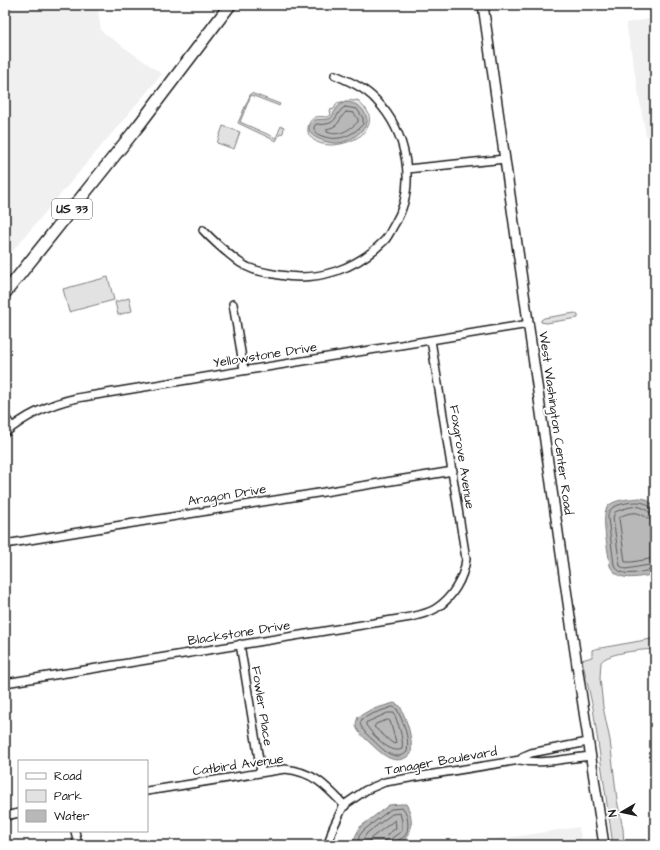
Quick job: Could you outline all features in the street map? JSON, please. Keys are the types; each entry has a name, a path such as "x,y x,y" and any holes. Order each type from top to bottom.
{"highway":[{"name":"US 33","path":"5,293 139,125 230,5"}],"main road":[{"name":"West Washington Center Road","path":"483,5 604,845"}],"street":[{"path":"203,230 224,252 250,268 289,276 307,277 345,269 365,257 385,240 399,217 406,193 407,169 405,153 399,135 389,115 375,98 356,84 335,75"},
{"path":"407,169 505,159"},
{"path":"233,304 244,370"},
{"name":"Yellowstone Drive","path":"5,433 32,414 63,401 528,324"},
{"name":"Foxgrove Avenue","path":"431,340 466,559 465,569 461,579"},
{"path":"5,417 12,427"},
{"name":"Aragon Drive","path":"5,544 453,471"},
{"name":"Blackstone Drive","path":"5,683 423,614 441,605 454,591 461,579"},
{"name":"Fowler Place","path":"240,644 261,772"},
{"name":"Tanager Boulevard","path":"520,760 524,756 531,753 588,742"},
{"name":"Tanager Boulevard","path":"328,845 333,828 347,803 366,790 384,782 520,760 529,762 548,761 591,756"},
{"name":"Catbird Avenue","path":"148,791 285,769 313,776 345,806"},
{"path":"5,816 18,814"},
{"path":"75,832 78,845"}],"shaded area":[{"path":"5,5 97,5 101,31 162,74 5,260"},
{"path":"655,18 655,135 646,136 626,23"},
{"path":"579,827 582,845 459,845"}],"green space":[{"path":"251,93 280,104 279,106 251,95 240,122 276,138 281,126 284,127 283,133 280,134 276,141 238,123"},
{"path":"358,100 366,109 369,116 370,120 368,127 360,136 341,144 327,145 314,140 309,135 309,124 314,118 328,117 331,115 330,110 334,109 337,103"},
{"path":"223,126 240,132 234,149 217,143"},
{"path":"108,277 114,300 69,312 63,289"},
{"path":"129,298 132,311 118,315 115,302"},
{"path":"575,313 578,315 578,318 546,323 541,322 544,318"},
{"path":"655,639 655,649 618,654 601,662 600,678 603,707 610,740 617,800 623,829 624,845 613,845 593,708 582,660 592,657 592,650 595,649"}],"water":[{"path":"348,102 361,108 367,118 365,127 358,134 347,141 333,143 316,138 312,134 309,130 309,126 313,121 331,118 341,104"},
{"path":"640,498 646,499 655,506 655,573 640,577 623,577 618,575 610,566 605,524 606,509 612,503"},
{"path":"394,703 400,706 403,712 409,729 411,741 411,754 400,760 394,760 384,755 358,731 356,726 358,717 370,710"},
{"path":"406,804 411,817 411,827 406,840 391,845 354,845 354,839 360,827 389,805"}]}
